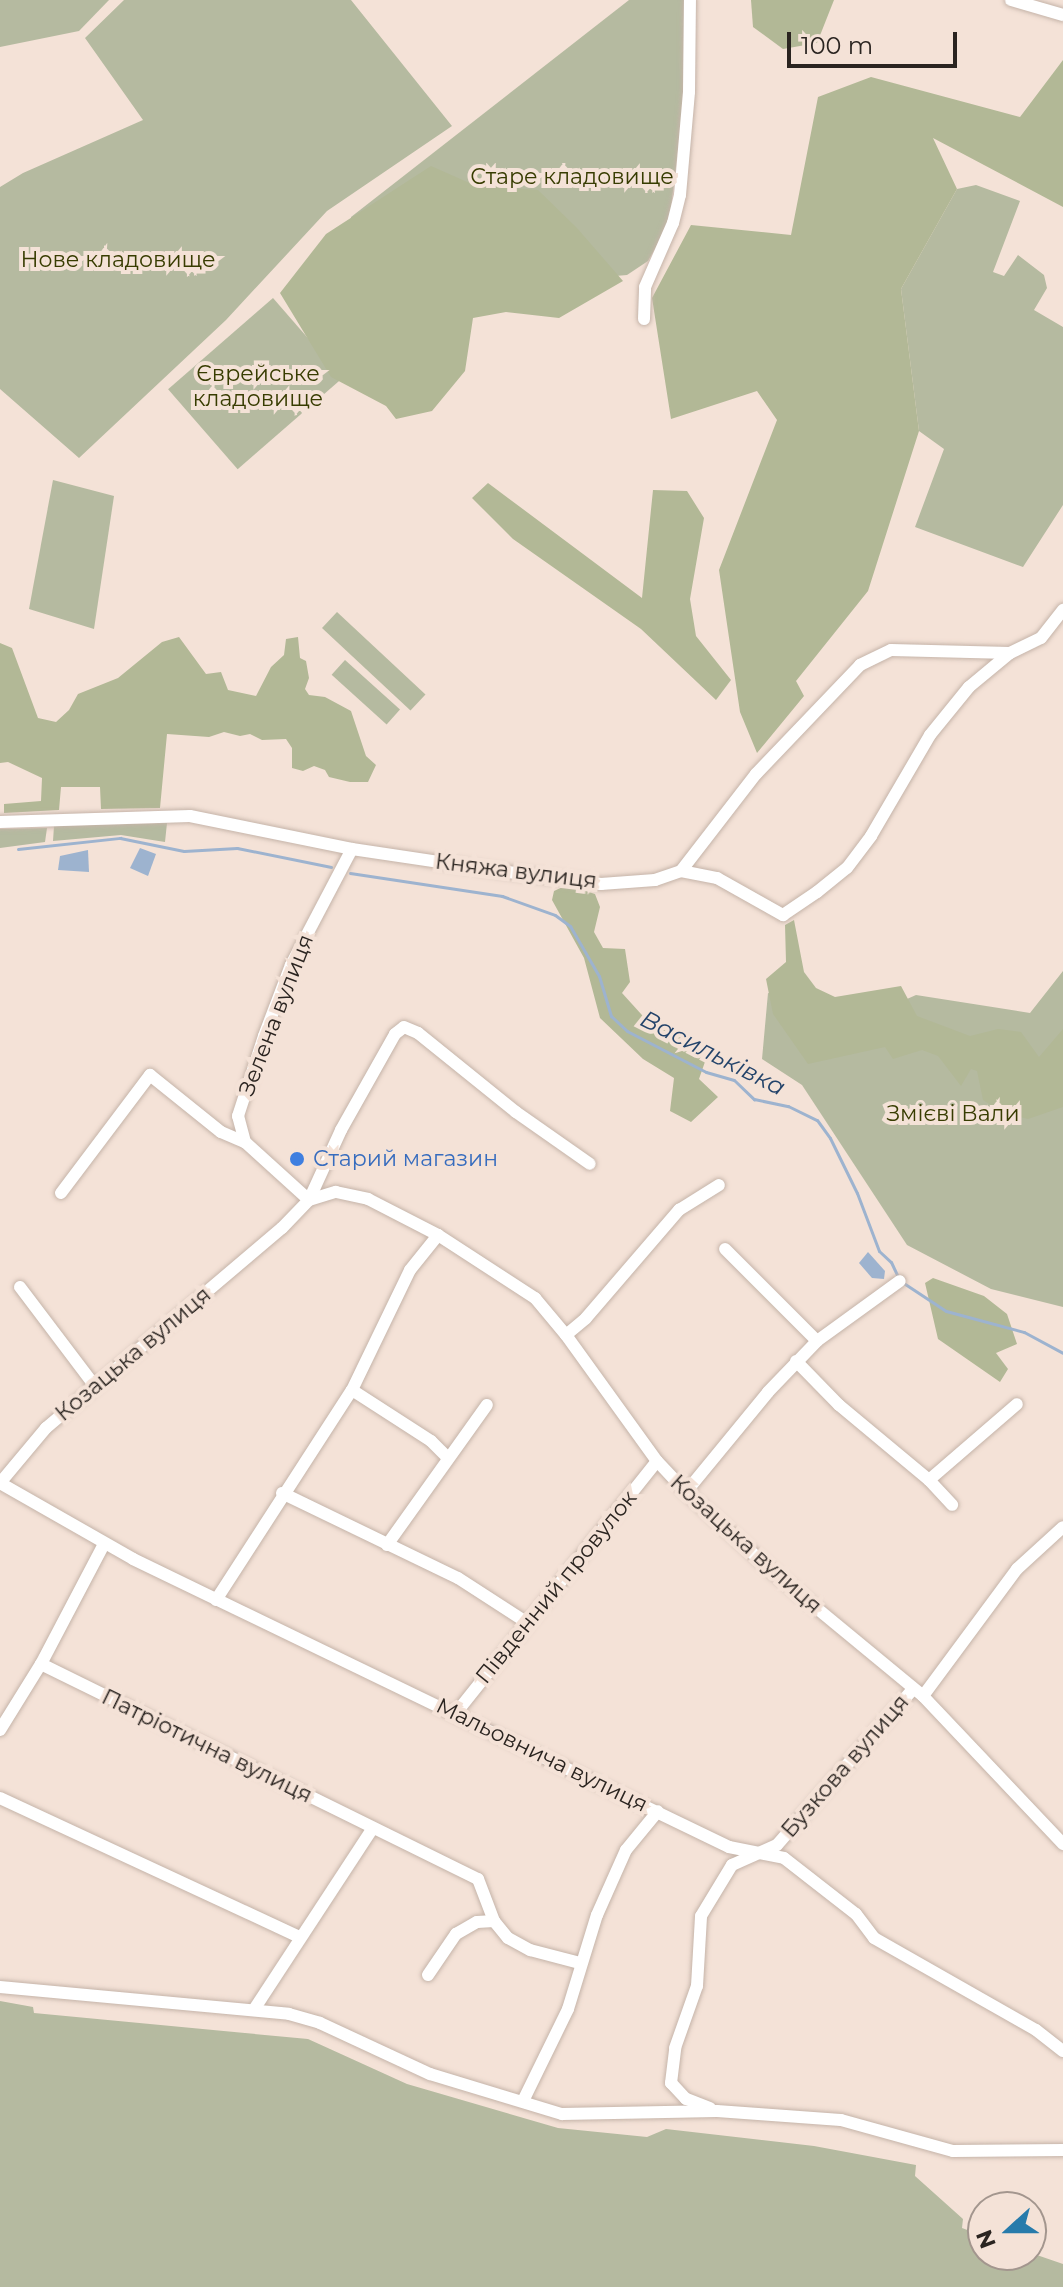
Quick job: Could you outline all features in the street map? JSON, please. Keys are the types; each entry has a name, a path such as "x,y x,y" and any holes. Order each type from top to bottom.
{"street":[{"path":"644,319 645,287 673,223 680,195 689,92 690,0"},
{"path":"1011,0 1063,15"},
{"path":"1010,653 891,650 860,665 756,774 681,871 717,878 763,907 783,915 806,900 847,868 896,798 930,735 969,687 1010,653 1041,638 1063,610"},
{"name":"Княжа вулиця","path":"0,822 190,816 352,849 601,884 655,880 681,871"},
{"name":"Зелена вулиця","path":"245,1142 238,1116 264,1036 291,965 352,849"},
{"path":"61,1193 150,1075 221,1132 245,1142 309,1200 341,1130 395,1034 404,1027 418,1033 516,1112 590,1164"},
{"path":"566,1335 586,1318 679,1210 719,1185"},
{"name":"Козацька вулиця","path":"0,1483 46,1428 282,1228 309,1200 336,1192 368,1199 438,1235 535,1298 566,1335 657,1461 686,1492 734,1539 918,1693 1063,1844"},
{"path":"216,1600 282,1493 352,1390 410,1270 438,1235"},
{"path":"725,1249 817,1341"},
{"path":"686,1492 796,1361 817,1341 900,1281"},
{"path":"20,1287 94,1385"},
{"path":"796,1361 839,1405 929,1480 952,1505"},
{"path":"352,1390 431,1441 448,1458"},
{"path":"929,1480 1017,1404"},
{"path":"387,1545 487,1405"},
{"name":"Південний провулок","path":"456,1713 657,1461"},
{"name":"Мальовнича вулиця","path":"0,1483 104,1544 216,1600 729,1847 784,1858 856,1914 874,1938 1036,2030 1063,2051"},
{"path":"282,1493 458,1578 526,1622"},
{"name":"Бузкова вулиця","path":"717,2111 686,2099 671,2083 675,2048 697,1986 701,1916 732,1865 777,1845 918,1693 1017,1569 1063,1527"},
{"path":"0,1730 41,1664 104,1544"},
{"name":"Патріотична вулиця","path":"41,1664 478,1879 487,1894 494,1921 508,1938 530,1950 580,1963"},
{"path":"0,1798 299,1937"},
{"path":"523,2101 568,2009 580,1963 626,1850 658,1811"},
{"path":"255,2008 372,1829"},
{"path":"428,1975 456,1934 477,1922 494,1921"},
{"path":"0,1987 255,2008 320,2023 430,2074 562,2114 717,2111 841,2120 953,2151 1063,2150"}],"green space":[{"path":"0,0 109,0 79,31 0,47"},
{"name":"Нове кладовище","path":"124,0 351,0 452,126 327,211 226,320 79,458 0,389 0,187 23,173 143,120 85,38"},
{"name":"Старе кладовище","path":"629,0 686,0 686,84 669,224 648,261 627,275 521,284 350,235 351,217"},
{"path":"751,0 834,0 817,43 783,49 753,27"},
{"path":"1063,60 1063,207 933,138 957,189 901,289 919,431 868,591 796,681 804,696 757,753 740,712 719,570 777,420 757,391 671,419 652,298 691,225 791,235 818,97 871,77 1020,117"},
{"path":"431,166 474,185 538,190 577,228 623,281 559,318 506,312 473,318 465,371 432,411 396,419 386,406 331,377 280,293 326,234"},
{"path":"976,185 1020,201 993,272 1004,276 1018,255 1044,275 1047,288 1034,310 1063,327 1063,505 1023,567 915,527 944,449 919,431 901,289 957,189"},
{"name":"Єврейське кладовище","path":"273,298 343,378 238,469 168,389"},
{"path":"53,480 114,496 94,629 29,609"},
{"path":"488,483 642,598 653,490 687,491 704,518 690,599 696,636 731,680 716,700 641,629 513,539 472,498"},
{"path":"337,612 425,695 410,711 322,628"},
{"path":"179,637 206,674 221,672 228,690 256,696 271,667 284,655 286,639 298,637 300,658 306,661 309,678 305,689 309,695 325,697 351,711 366,756 376,765 368,782 329,777 325,770 314,766 303,771 292,768 292,748 286,739 262,740 250,734 240,736 224,732 209,737 167,734 160,808 101,809 100,787 61,787 59,810 4,813 4,804 41,801 42,778 8,762 0,763 0,643 12,648 38,718 56,722 69,710 78,694 118,678 162,642"},
{"path":"345,660 400,710 387,724 332,675"},
{"path":"167,823 165,842 121,835 53,841 54,826"},
{"path":"47,828 45,842 0,848 0,829"},
{"path":"567,885 595,894 600,907 594,932 603,948 625,949 630,982 622,993 651,1025 700,1044 707,1056 699,1079 718,1097 691,1122 670,1111 674,1078 643,1059 600,1018 584,958 552,900 554,891"},
{"path":"794,920 804,972 816,988 835,997 901,986 917,1016 970,1036 998,1029 1021,1032 1039,1057 1063,1029 1063,1107 1028,1119 1003,1113 983,1100 977,1071 971,1069 961,1086 938,1056 922,1050 893,1059 885,1047 808,1064 773,1014 766,979 786,962 785,925"},
{"name":"Змієві Вали","path":"1063,971 1063,1307 991,1289 907,1245 802,1085 762,1059 768,993 871,1015 916,995 1030,1013"},
{"path":"933,1278 984,1296 1007,1314 1017,1344 996,1353 1008,1369 1000,1382 938,1339 925,1283"},
{"path":"0,2001 33,2007 34,2013 308,2039 407,2084 558,2128 647,2137 666,2129 814,2146 916,2165 915,2176 963,2219 962,2228 967,2230 967,2271 1047,2271 1047,2258 1063,2264 1063,2287 0,2287"}],"water":[{"path":"140,848 156,854 148,876 130,868"},
{"path":"88,850 89,872 58,870 60,856"},
{"path":"868,1252 885,1271 884,1279 872,1278 859,1263"}],"waterway":[{"name":"Васильківка","path":"18,849 120,838 184,851 237,848 331,867"},
{"name":"Васильківка","path":"350,873 502,896 555,915 570,926 599,976 611,1016 627,1031 706,1072 734,1080 754,1099 788,1106 817,1120 830,1138 857,1193 879,1251 891,1262 899,1279"},
{"name":"Васильківка","path":"905,1284 946,1311 1024,1332 1063,1353"}],"place":[{"name":"Старий магазин","path":"297,1159"}]}
